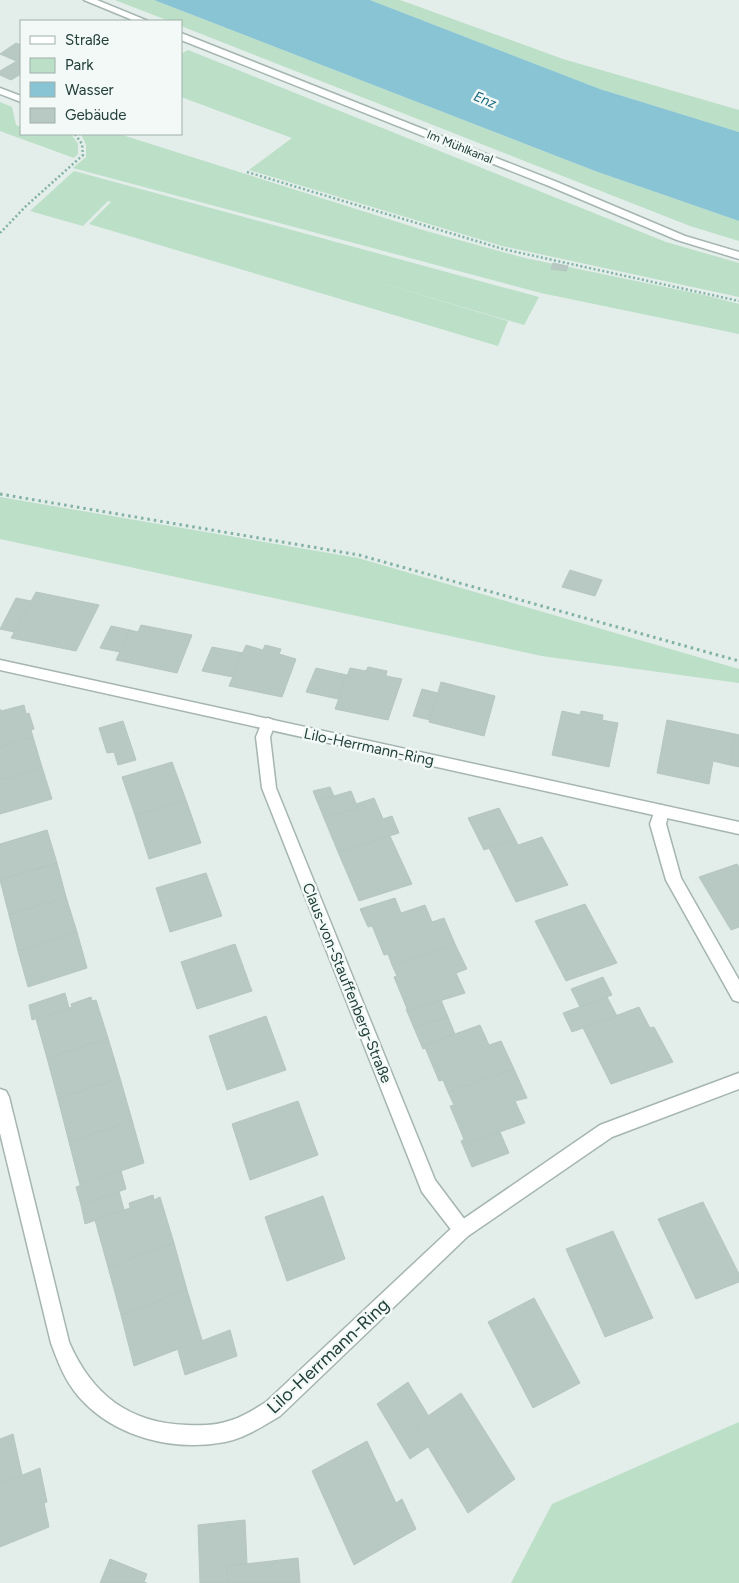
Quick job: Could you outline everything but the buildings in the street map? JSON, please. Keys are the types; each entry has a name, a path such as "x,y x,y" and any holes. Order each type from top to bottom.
{"street":[{"path":"89,0 140,20"},
{"name":"Im Mühlkanal","path":"182,36 544,180 680,238 739,256"},
{"path":"0,91 20,99"},
{"name":"Lilo-Herrmann-Ring","path":"0,665 739,828"},
{"name":"Claus-von-Stauffenberg-Straße","path":"268,724 263,737 269,788 428,1186 462,1230"},
{"path":"661,811 658,824 674,880 739,995"},
{"name":"Lilo-Herrmann-Ring","path":"0,1097 65,1360 79,1382 96,1402 124,1422 140,1428 190,1435 226,1432 242,1426 273,1409 462,1230 606,1131 739,1081"}],"path":[{"path":"0,233 26,206 83,155 82,144 76,135"},
{"path":"247,172 503,249 739,301"},
{"path":"0,494 359,555 739,661"}],"green space":[{"path":"115,0 154,0 595,171 739,221 739,241 690,226 182,26 182,20 166,20"},
{"path":"370,0 400,0 563,59 739,110 739,132 600,89"},
{"path":"188,50 666,242 739,263 739,297 502,246 249,170 292,138 182,97 182,53"},
{"path":"0,102 12,107 16,125 20,127 20,135 72,135 78,144 78,154 74,158 0,131"},
{"path":"81,135 122,135 426,231 525,258 739,304 739,334 541,293 73,168 86,157 86,145"},
{"path":"74,171 539,297 524,325 344,272 508,321 498,346 89,224 111,202 108,201 83,226 30,211"},
{"path":"0,497 358,558 739,669 739,683 542,656 0,539"},
{"path":"739,1422 739,1583 511,1583 552,1504"}],"water":[{"name":"Enz","path":"154,0 370,0 600,89 739,132 739,221 595,171"}]}
